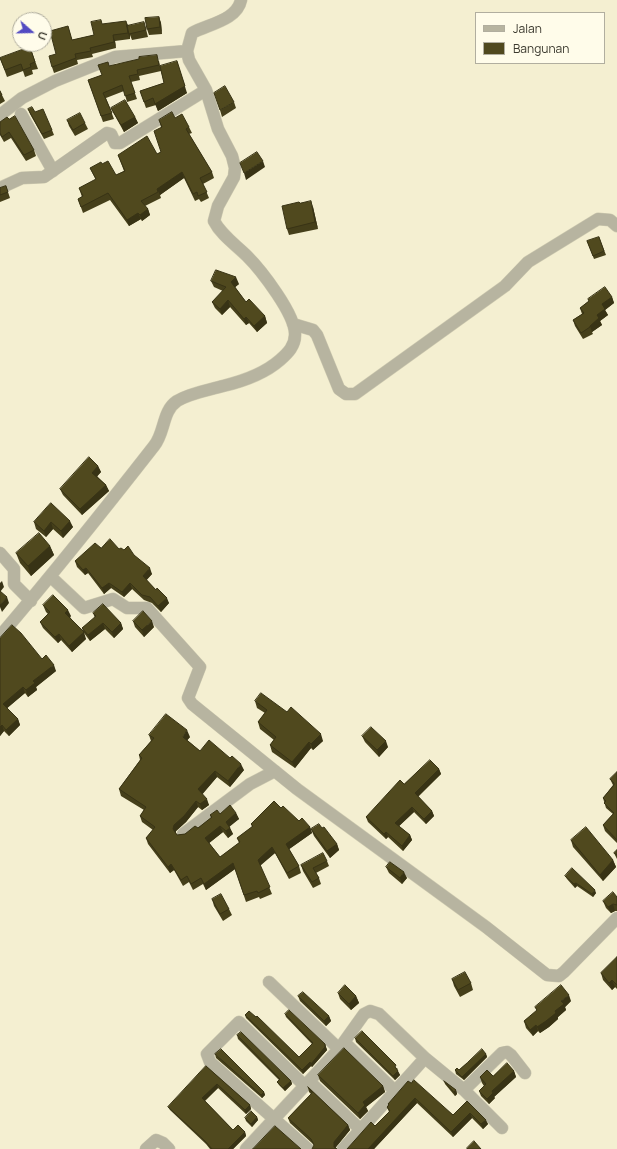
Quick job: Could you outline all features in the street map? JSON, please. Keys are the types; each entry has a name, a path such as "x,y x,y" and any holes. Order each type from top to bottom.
{"street":[{"path":"0,636 51,577 156,443 170,408 178,401 211,388 224,386 264,373 288,354 293,344 295,334 294,324 285,306 248,257 217,228 214,221 218,206 234,177 235,168 232,156 218,129 206,90 189,60 187,50 192,33 233,16 239,9 241,0"},
{"path":"0,115 22,98 48,84 115,57 187,50"},
{"path":"0,188 22,178 42,178 107,133 111,134 115,143 120,142 206,90"},
{"path":"21,114 53,171"},
{"path":"294,324 313,330 317,335 340,389 346,394 355,394 505,286 528,262 598,219 610,220 617,226"},
{"path":"0,553 14,569 14,584 31,601"},
{"path":"51,577 84,608 113,599 127,608 147,608 200,667 189,696 189,700 275,771 486,927 547,975 559,976 564,972 617,918"},
{"path":"183,834 250,784 275,771"},
{"path":"269,982 395,1091"},
{"path":"246,1149 307,1084 341,1045 364,1014 370,1011 379,1014 425,1058 464,1090 502,1128"},
{"path":"308,1149 275,1118 210,1062 207,1057 236,1022 243,1025 307,1084 360,1129"},
{"path":"464,1090 502,1054 507,1052 525,1073"},
{"path":"343,1149 425,1058"},
{"path":"146,1149 156,1140 163,1143 169,1149"}],"building":[{"path":"159,17 160,27 147,29 145,18"},
{"path":"101,20 102,24 126,21 128,33 113,35 114,42 90,48 91,51 75,54 76,58 52,67 49,56 56,54 52,39 52,30 68,26 72,40 94,35 91,22"},
{"path":"144,22 146,30 129,34 127,26"},
{"path":"16,52 32,52 35,62 30,64 31,67 23,70 21,64 5,70 0,58"},
{"path":"157,55 159,65 137,70 138,74 129,76 135,93 125,96 122,85 103,93 112,113 101,116 88,80 102,75 98,65 108,62 109,66 139,59 139,57"},
{"path":"177,61 185,86 155,104 153,98 144,102 140,91 164,83 160,66"},
{"path":"225,86 234,102 220,110 214,93"},
{"path":"125,100 135,117 121,125 111,108"},
{"path":"32,107 35,112 43,109 52,130 42,134 28,109"},
{"path":"172,112 175,118 182,114 189,127 186,129 212,172 200,178 207,192 198,196 197,192 193,194 182,172 157,189 158,192 141,201 148,209 140,215 138,213 127,220 108,193 81,207 78,199 83,196 79,188 96,179 90,168 101,162 102,164 108,161 116,175 125,171 118,155 147,136 157,154 161,152 154,131 162,127 159,120"},
{"path":"80,113 85,123 73,130 67,120"},
{"path":"15,116 34,150 24,155 9,132 2,137 0,133 0,122 7,117 9,119"},
{"path":"257,152 263,161 244,173 240,163"},
{"path":"6,186 8,192 0,195 0,188"},
{"path":"311,201 315,222 287,229 282,206"},
{"path":"599,237 604,251 593,256 587,241"},
{"path":"216,270 236,277 231,282 246,302 249,299 265,316 254,326 246,317 244,319 228,300 220,309 212,302 226,287 211,281"},
{"path":"605,287 612,297 602,304 605,309 597,315 599,318 581,333 573,320 584,313 580,308 589,301 588,299"},
{"path":"89,457 98,466 92,473 106,485 80,509 60,489"},
{"path":"51,503 70,521 61,531 51,522 44,531 34,522"},
{"path":"39,533 50,546 28,566 16,553"},
{"path":"110,539 119,549 121,548 124,550 128,546 134,555 150,568 143,576 156,590 157,588 167,598 158,606 150,597 142,595 130,583 122,592 109,583 102,588 86,568 83,570 75,561 95,543 101,548"},
{"path":"0,591 7,597 0,605"},
{"path":"53,595 68,610 65,613 84,632 69,646 59,634 55,637 40,622 50,612 43,605"},
{"path":"103,604 121,623 112,632 103,623 88,635 82,628 96,616 93,613"},
{"path":"143,611 152,621 142,630 133,621"},
{"path":"12,625 21,633 42,659 46,655 54,665 33,681 35,683 26,690 23,687 3,704 18,719 6,730 2,725 0,727 0,638"},
{"path":"261,693 287,712 291,707 321,734 311,744 309,742 292,762 270,745 276,737 258,722 267,710 255,701"},
{"path":"166,714 187,730 183,737 200,751 209,740 230,758 232,756 241,764 228,781 215,771 198,789 207,799 200,804 196,801 184,816 174,825 173,829 177,835 185,834 195,826 198,828 212,817 210,815 217,810 220,814 230,805 236,813 226,822 230,828 226,831 220,826 205,838 220,857 240,842 237,838 253,826 251,824 274,801 281,808 283,806 299,821 302,818 310,827 286,844 299,866 287,873 272,847 258,860 270,887 258,893 257,891 244,895 233,863 204,884 201,878 191,884 187,876 181,880 171,864 168,867 146,838 155,827 140,816 146,807 119,789 142,758 139,755 154,738 149,735"},
{"path":"371,727 386,741 377,750 362,736"},
{"path":"430,760 439,769 415,793 432,811 424,819 412,807 395,823 410,835 402,846 386,832 384,834 366,817 400,780 404,784"},
{"path":"617,772 617,840 603,825 614,813 604,803 606,801 603,798 614,785 610,779"},
{"path":"319,824 322,828 324,827 337,844 327,851 311,829"},
{"path":"586,827 613,860 600,875 571,840"},
{"path":"323,853 327,861 313,868 319,878 312,882 301,865"},
{"path":"390,862 404,872 400,878 386,867"},
{"path":"572,868 595,890 592,894 576,883 574,884 565,876"},
{"path":"613,892 617,897 617,905 613,904 608,907 603,901"},
{"path":"221,894 229,909 220,914 212,899"},
{"path":"617,957 617,985 612,980 609,983 601,973"},
{"path":"465,972 471,983 458,990 452,979"},
{"path":"345,985 356,996 349,1004 338,993"},
{"path":"561,985 569,995 561,1001 564,1004 546,1021 537,1027 536,1025 530,1030 524,1021 537,1010 535,1007"},
{"path":"303,992 329,1016 324,1021 298,996"},
{"path":"289,1010 325,1044 325,1047 311,1064 310,1062 302,1070 245,1015 249,1011 256,1017 257,1016 299,1057 313,1043 285,1014"},
{"path":"362,1031 396,1065 395,1067 398,1071 393,1076 355,1038"},
{"path":"241,1032 291,1081 283,1088 277,1082 280,1079 237,1035"},
{"path":"344,1048 383,1086 363,1102 365,1105 358,1113 318,1075"},
{"path":"221,1049 264,1092 261,1095 215,1054"},
{"path":"482,1049 486,1054 462,1077 455,1070 457,1068 459,1070"},
{"path":"507,1063 514,1071 492,1091 493,1093 487,1099 479,1091 486,1084 480,1077 487,1070 493,1076"},
{"path":"206,1066 250,1105 245,1110 217,1084 202,1098 233,1130 238,1125 245,1132 228,1149 212,1149 168,1107"},
{"path":"414,1080 453,1115 467,1101 486,1120 481,1124 470,1113 451,1132 415,1098 368,1149 347,1149 371,1122 375,1126 390,1111 387,1107 389,1105 388,1104 408,1081 411,1083"},
{"path":"444,1081 456,1090 454,1092"},
{"path":"308,1087 348,1125 334,1142 334,1147 337,1149 312,1149 314,1145 311,1139 288,1118 312,1093"},
{"path":"251,1111 257,1117 251,1124 245,1118"},
{"path":"275,1126 301,1149 253,1149"},
{"path":"474,1141 481,1149 467,1149 467,1148"}]}
